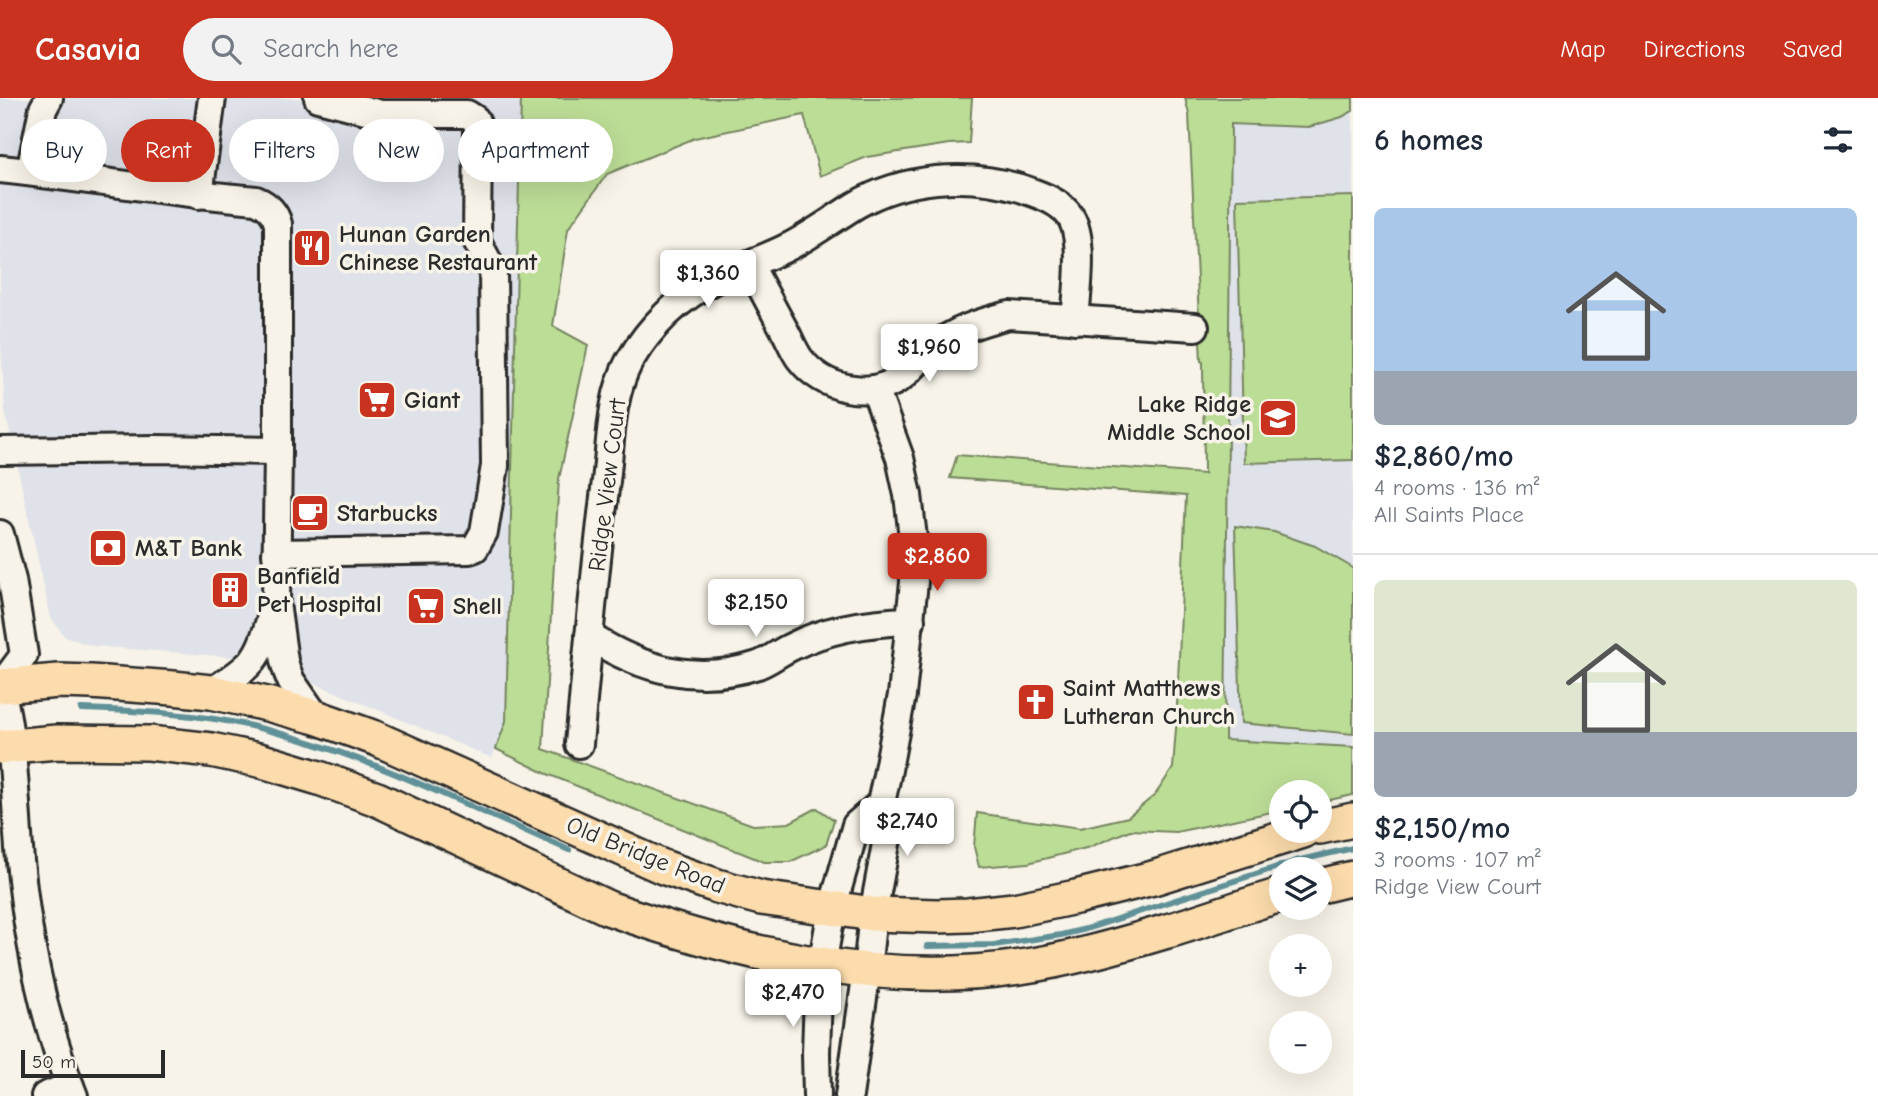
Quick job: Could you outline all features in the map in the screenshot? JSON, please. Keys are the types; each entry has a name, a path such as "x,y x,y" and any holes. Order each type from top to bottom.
{"main road":[{"name":"Old Bridge Road","path":"0,686 59,681 211,692 316,717 410,752 663,867 761,898 832,909 910,916 1014,910 1153,877 1269,841"},
{"path":"5,746 86,741 149,743 211,750 259,760 377,799 608,908 716,942 822,965 906,973 1020,967 1164,933 1269,899"},
{"path":"1332,824 1353,820"},
{"path":"1332,883 1353,878"}],"street":[{"path":"41,119 49,98"},
{"path":"199,195 212,98"},
{"path":"276,553 475,548 484,532 495,466 493,271 477,241 478,126 475,119 467,114 381,114 318,98"},
{"path":"0,169 21,171"},
{"name":"Ridge View Court","path":"579,744 600,528 617,392 628,364 644,339 668,312 692,293 718,278 790,246 857,204 891,190 927,181 952,179 1007,184 1036,193 1058,204 1069,214 1076,227 1079,242 1075,320"},
{"path":"103,182 257,200 272,209 276,218 276,603 287,671 316,717"},
{"path":"750,265 800,358 814,373 831,383 849,388 876,389 889,385 903,376 931,348 958,331 1009,315 1195,327"},
{"path":"849,1096 873,914 888,833 881,803 902,695 914,571 908,495 900,458 876,389"},
{"path":"0,451 278,450"},
{"path":"0,534 12,580 24,655 0,686 5,746 32,954 46,1014 72,1091 45,1096"},
{"path":"211,692 253,660 265,637 276,603"},
{"path":"589,636 614,652 646,666 703,674 761,664 816,636 849,627 911,621"},
{"path":"817,1096 816,1027 822,965 832,909 856,825 881,803"}],"shaded area":[{"path":"0,98 521,98 520,119 458,119 458,182 519,182 506,721 492,758 309,681 232,657 93,646 65,637 51,618 5,411 0,330"},
{"name":"Lake Ridge Middle School","path":"1353,98 1353,777 1332,780 1269,780 1269,789 1206,798 1203,362 1189,114"}],"green space":[{"path":"521,98 972,98 969,143 867,157 820,176 804,115 695,138 613,172 613,119 520,119"},
{"path":"1185,98 1353,98 1353,111 1309,127 1231,124 1225,740 1353,747 1353,795 1332,799 1332,780 1269,780 1269,813 1176,832 1130,830 1090,847 1028,863 979,867 974,847 977,813 1080,828 1128,817 1155,795 1173,768 1186,496 950,478 957,455 1204,474 1203,362 1189,114"},
{"path":"519,182 601,182 568,229 553,326 588,345 559,479 543,749 753,825 789,823 817,808 834,820 826,845 790,862 764,862 545,773 496,749 506,721"},
{"path":"1353,196 1353,460 1244,463 1237,199"},
{"path":"1235,526 1274,532 1315,546 1353,568 1353,734 1241,723"}],"waterway":[{"path":"81,709 188,715 251,726 292,737 413,781 569,850"},
{"path":"927,946 994,945 1061,935 1296,861 1353,848"}],"place":[{"name":"Hunan Garden Chinese Restaurant","path":"312,248"},
{"name":"Giant","path":"377,400"},
{"name":"Lake Ridge Middle School","path":"1278,418"},
{"name":"Starbucks","path":"310,513"},
{"name":"M&T Bank","path":"108,548"},
{"name":"Banfield Pet Hospital","path":"230,590"},
{"name":"Shell","path":"426,606"},
{"name":"Saint Matthews Lutheran Church","path":"1036,702"}]}
